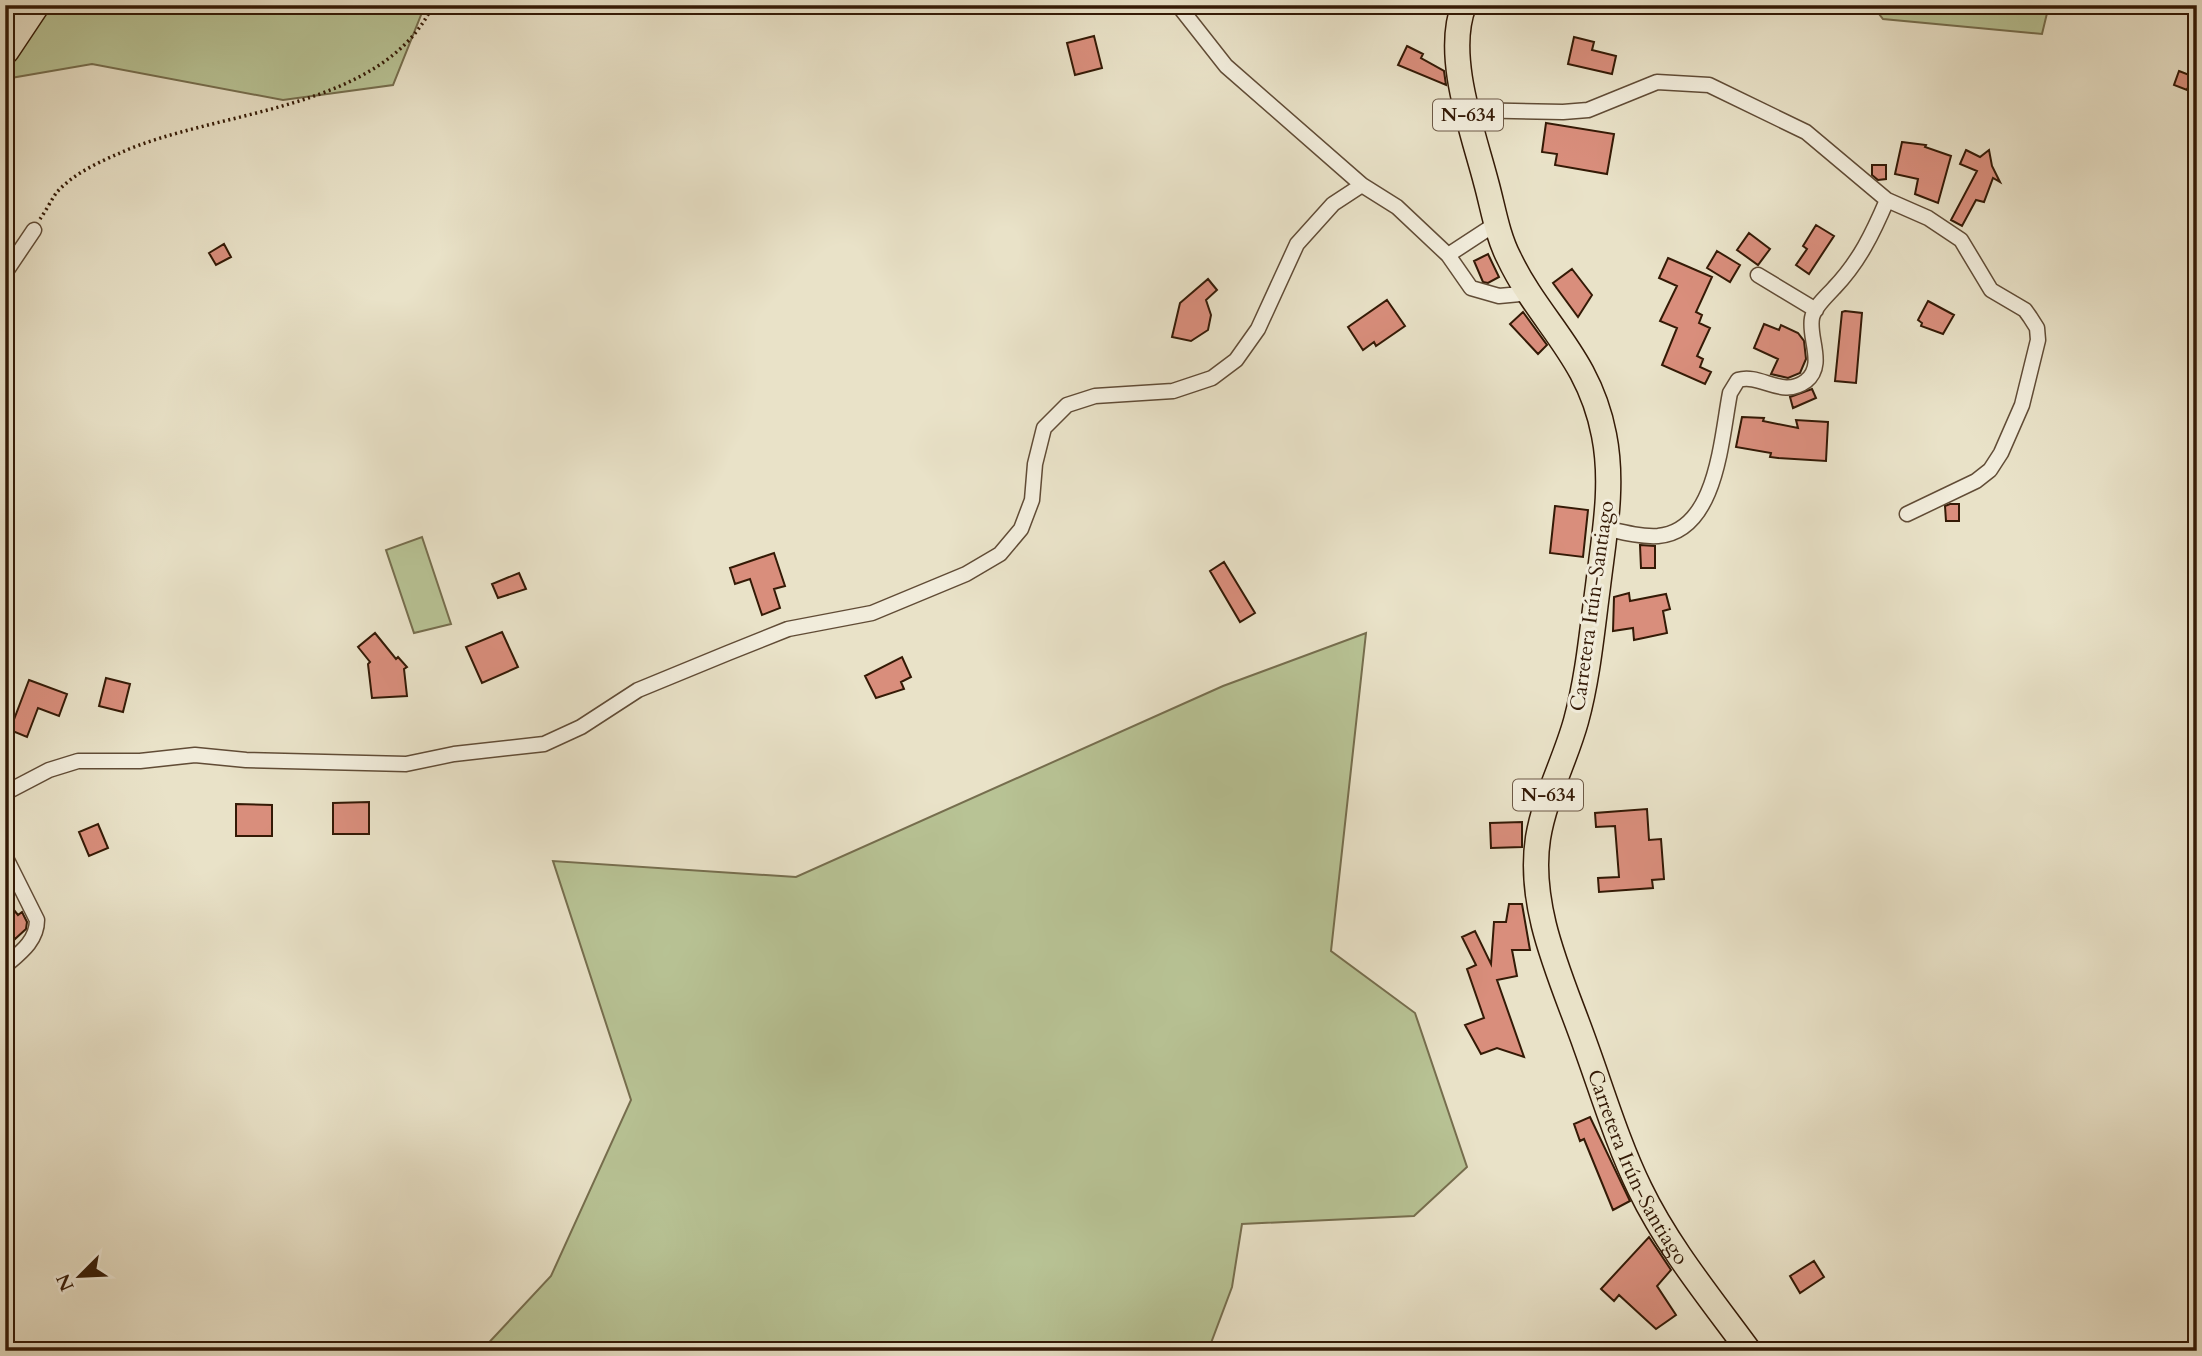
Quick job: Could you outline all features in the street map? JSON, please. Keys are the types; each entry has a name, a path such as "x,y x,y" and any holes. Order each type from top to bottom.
{"highway":[{"path":"5,50 35,5"},
{"name":"Carretera Irún-Santiago","path":"1464,5 1458,20 1458,55 1467,110 1508,258 1583,372 1595,400 1608,458 1605,528 1586,677 1576,723 1547,797 1538,839 1535,876 1540,903 1558,967 1640,1189 1668,1239 1749,1351"}],"street":[{"path":"1178,5 1226,66 1362,185 1397,207 1448,255 1471,288 1499,296 1531,293"},
{"path":"1467,110 1563,113 1588,110 1657,82 1709,85 1821,141 1887,200 1928,218 1961,240 1991,290 2025,310 2031,317 2037,328 2038,340 2022,405 2001,453 1990,470 1976,481 1908,514"},
{"path":"5,793 49,770 78,761 140,761 195,755 246,760 406,764 454,754 544,744 581,727 638,690 728,653 788,629 872,613 966,574 1000,554 1021,530 1032,500 1035,464 1044,428 1067,405 1094,396 1173,391 1212,378 1236,360 1258,329 1297,244 1333,204 1362,185"},
{"path":"1605,528 1658,536 1681,529 1696,517 1709,492 1730,393 1738,380 1748,377 1779,388 1804,382 1815,366 1812,318 1855,265 1887,200"},
{"path":"1448,255 1497,223"},
{"path":"5,273 34,230"},
{"path":"1758,275 1816,310"},
{"path":"5,856 37,920 37,931 29,945 5,966"}],"path":[{"path":"34,230 58,191 97,163 145,142 323,95 366,74 397,52 433,5"}],"green space":[{"path":"5,5 425,5 393,85 283,100 92,64 11,78 5,82"},
{"path":"1872,5 2049,5 2042,34 1883,19"},
{"path":"422,537 451,624 414,633 386,550"},
{"path":"1366,633 1331,951 1415,1013 1467,1167 1414,1216 1242,1224 1232,1287 1208,1351 481,1351 551,1276 631,1100 553,861 796,877 1223,686"}],"building":[{"path":"1094,36 1102,68 1075,75 1067,43"},
{"path":"1574,37 1594,42 1592,50 1616,56 1612,74 1568,64"},
{"path":"1407,46 1423,54 1421,58 1444,71 1446,85 1398,65"},
{"path":"2179,71 2192,76 2187,90 2174,85"},
{"path":"1546,123 1614,134 1607,174 1555,165 1557,154 1542,152"},
{"path":"1902,142 1926,145 1925,147 1951,156 1938,203 1915,194 1918,179 1895,174"},
{"path":"1966,150 1980,157 1989,150 1992,166 2000,182 1993,178 1984,202 1976,200 1962,226 1951,220 1977,171 1960,164"},
{"path":"1872,165 1886,165 1886,179 1878,180 1872,175"},
{"path":"1816,225 1834,236 1809,274 1796,265 1807,249 1803,246"},
{"path":"1749,233 1770,249 1758,265 1737,250"},
{"path":"224,244 231,257 216,265 209,253"},
{"path":"1717,251 1740,265 1730,282 1707,268"},
{"path":"1488,254 1499,277 1488,283 1483,282 1474,261"},
{"path":"1668,258 1712,277 1696,312 1702,315 1699,323 1710,328 1697,356 1703,359 1700,367 1711,372 1705,384 1662,365 1677,328 1660,321 1677,286 1659,278"},
{"path":"1572,269 1592,295 1578,317 1553,283"},
{"path":"1208,279 1217,290 1206,300 1211,315 1208,330 1191,341 1172,337 1180,303"},
{"path":"1387,300 1405,326 1376,346 1374,342 1363,350 1348,327"},
{"path":"1928,301 1954,315 1943,334 1921,326 1922,323 1918,320"},
{"path":"1523,312 1547,345 1538,354 1510,324"},
{"path":"1842,312 1862,313 1856,383 1835,381"},
{"path":"1764,324 1779,330 1781,325 1798,333 1804,341 1806,359 1800,373 1788,378 1771,374 1778,359 1754,348"},
{"path":"1812,389 1816,398 1793,408 1790,397"},
{"path":"1742,417 1764,418 1763,421 1798,428 1796,420 1828,422 1826,461 1770,457 1771,453 1736,447"},
{"path":"1959,504 1959,521 1946,521 1945,506"},
{"path":"1555,506 1588,510 1583,557 1550,553"},
{"path":"1640,545 1655,546 1655,568 1641,568"},
{"path":"774,553 785,586 774,589 780,608 762,615 750,579 735,584 730,568"},
{"path":"1224,562 1255,613 1240,622 1210,571"},
{"path":"519,573 526,589 498,598 492,584"},
{"path":"1629,593 1630,601 1666,594 1670,609 1663,611 1667,633 1634,640 1633,628 1613,631 1614,597"},
{"path":"502,632 518,667 482,683 466,647"},
{"path":"375,633 396,659 398,657 407,667 404,669 407,696 372,698 368,664 370,662 358,647"},
{"path":"902,657 911,677 901,682 904,689 876,698 865,676"},
{"path":"106,678 130,684 123,712 99,706"},
{"path":"29,680 67,694 59,716 38,708 27,737 10,730"},
{"path":"369,802 369,834 333,834 333,803"},
{"path":"236,804 272,805 272,836 236,836"},
{"path":"1647,809 1649,840 1661,839 1664,879 1652,880 1653,888 1599,892 1598,878 1619,877 1615,826 1596,827 1595,813"},
{"path":"1522,822 1522,847 1491,848 1490,823"},
{"path":"98,824 108,848 89,856 79,832"},
{"path":"5,899 18,915 22,912 27,922 26,929 15,939 5,928"},
{"path":"1509,904 1522,904 1530,950 1512,950 1517,976 1497,980 1524,1057 1497,1048 1481,1054 1465,1025 1484,1018 1467,969 1476,965 1462,937 1475,931 1491,964 1494,922 1506,922"},
{"path":"1590,1117 1630,1201 1613,1210 1584,1139 1580,1141 1574,1124"},
{"path":"1649,1237 1671,1270 1657,1286 1676,1315 1656,1329 1619,1295 1614,1301 1601,1289"},
{"path":"1814,1261 1824,1277 1800,1293 1790,1276"}]}
